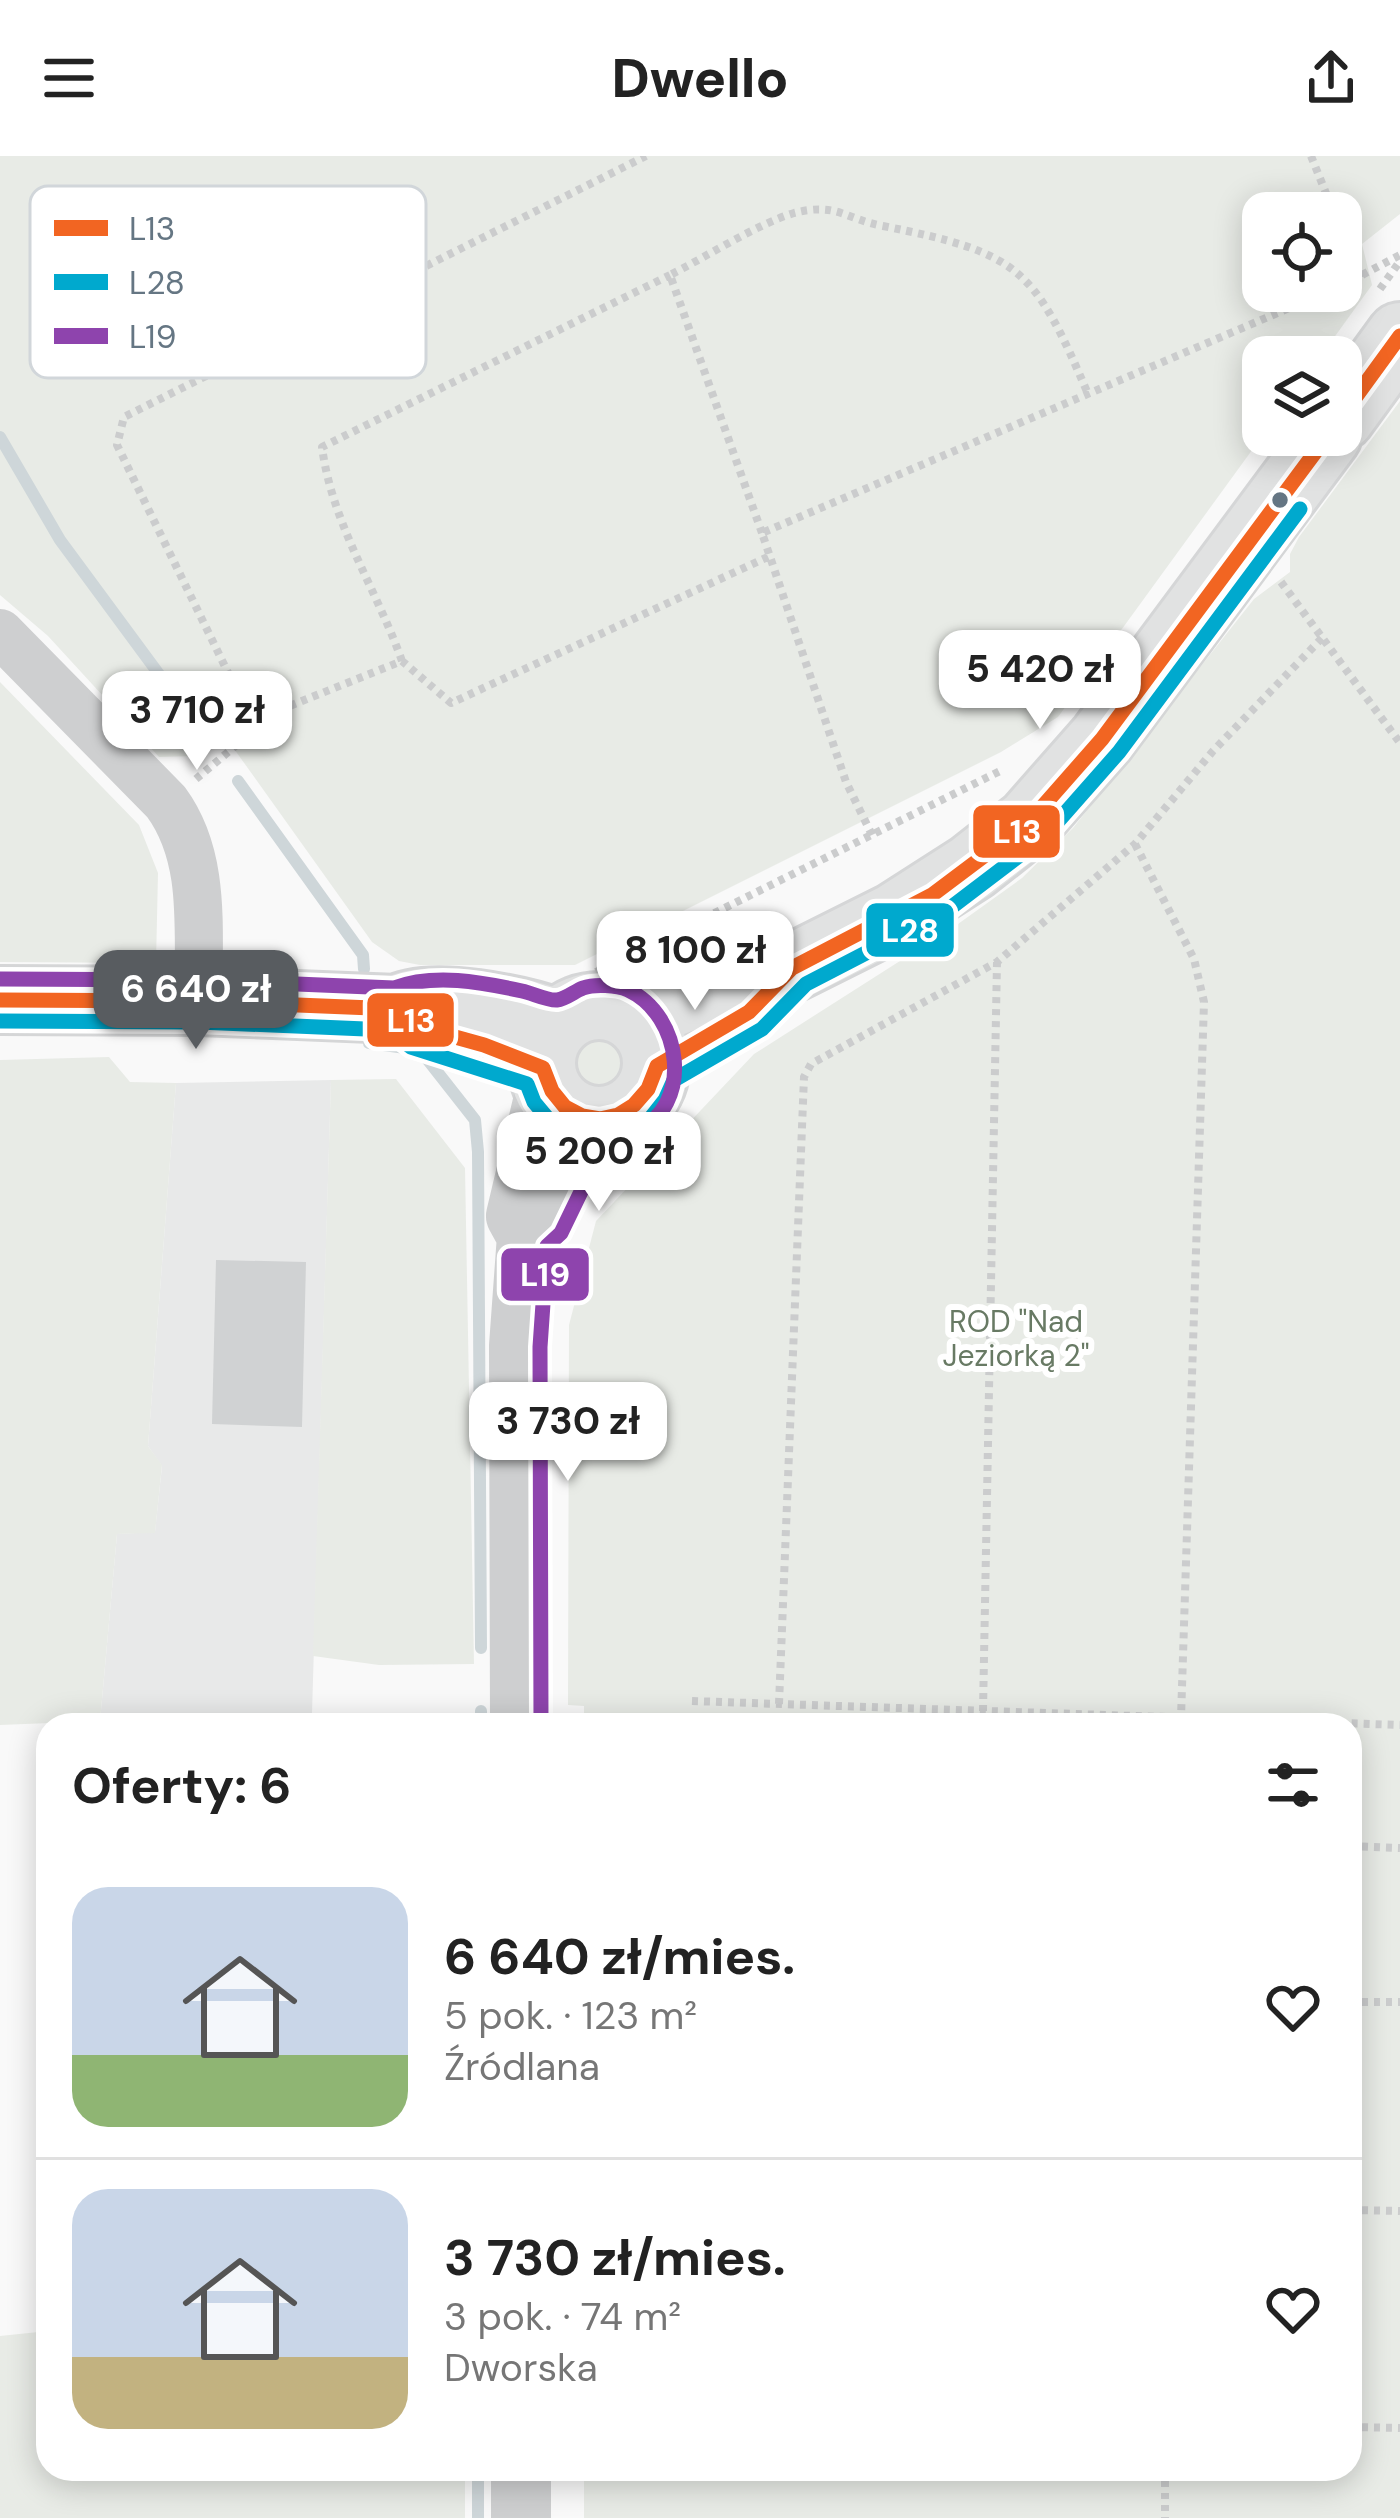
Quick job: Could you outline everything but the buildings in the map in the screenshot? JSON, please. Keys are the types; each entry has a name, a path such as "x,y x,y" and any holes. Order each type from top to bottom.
{"main road":[{"path":"1362,388 1400,336"},
{"path":"0,1000 397,1009 423,1002 489,1006 590,1050 748,974 792,968 932,895 1029,821 1102,739 1312,456"}],"street":[{"path":"0,633 166,802 191,846 199,1001"},
{"path":"520,1713 519,1346 526,1236 516,1216 590,1050"},
{"path":"520,2518 521,2481"}],"path":[{"path":"426,266 646,156"},
{"path":"1311,156 1326,192"},
{"path":"770,556 451,703 402,661 385,612 339,520 322,447 791,214 831,207 873,224 967,245 1010,264 1038,292 1058,322 1088,394"},
{"path":"1362,277 1400,255"},
{"path":"670,275 847,782 872,836"},
{"path":"762,533 1280,312"},
{"path":"202,378 124,417 117,445 256,730"},
{"path":"1280,580 1400,743"},
{"path":"779,1703 804,1077 812,1064 997,962 1135,844 1214,751 1322,638"},
{"path":"166,802 277,711 402,661"},
{"path":"590,1050 872,836 1011,766"},
{"path":"1135,844 1194,959 1204,1002 1181,1713"},
{"path":"983,1711 997,962"},
{"path":"692,1701 1040,1713"},
{"path":"1362,1725 1400,1726"},
{"path":"1362,1846 1400,1848"},
{"path":"1362,2002 1400,2002"},
{"path":"1362,2210 1400,2211"},
{"path":"1362,2427 1400,2428"},
{"path":"1165,2481 1165,2518"}],"shaded area":[{"path":"331,1080 312,1713 101,1713 117,1534 155,1532 162,1466 148,1446 176,1083"}],"green space":[{"path":"0,156 1400,156 1400,214 1362,244 1362,192 1242,192 1242,312 1352,312 1335,336 1242,336 1242,456 1248,456 1058,717 1001,752 575,965 399,961 372,942 227,739 196,756 159,757 48,636 0,595"},
{"path":"1362,244 1372,285 1362,299"},
{"name":"ROD \"Nad Jeziorką 2\"","path":"1400,401 1400,2518 584,2518 584,2481 1362,2481 1362,1713 584,1713 584,1706 568,1705 569,1325 596,1221 754,1054 1022,878 1073,828 1254,599 1290,572 1290,554"},
{"path":"0,682 139,825 158,873 156,963 0,962"},
{"path":"601,1032 621,1041 630,1061 621,1081 601,1090 581,1081 572,1061 581,1041"},
{"path":"109,1057 130,1082 176,1083 148,1446 162,1465 155,1533 117,1534 101,1713 36,1713 36,1724 0,1725 0,1060"},
{"path":"396,1079 465,1168 474,1664 379,1665 313,1656 331,1080"},
{"path":"36,2332 36,2481 465,2481 465,2518 0,2518 0,2336"}],"waterway":[{"path":"0,437 60,540 206,738"},
{"path":"238,781 363,955 364,969"},
{"path":"368,1032 369,1043 420,1050 475,1120 481,1648"},
{"path":"478,2481 478,2518"}],"transit line":[{"name":"L13","path":"1362,388 1400,336"},
{"name":"L13","path":"0,1000 397,1009 419,1027 543,1068 552,1091 565,1107 582,1116 618,1115 648,1089 657,1066 749,1012 792,968 932,895 1029,822 1102,739 1312,456"},
{"name":"L28","path":"0,1021 199,1022 389,1030 411,1047 527,1084 549,1120 571,1135 600,1140 625,1135 650,1119 674,1080 762,1029 806,984 945,912 1045,836 1119,752 1300,509"},
{"name":"L19","path":"0,979 394,988 458,980 553,1000 583,988 606,986 628,990 660,1019 674,1061 667,1102 635,1132 607,1138 561,1233 547,1246 540,1347 541,1713"}]}
